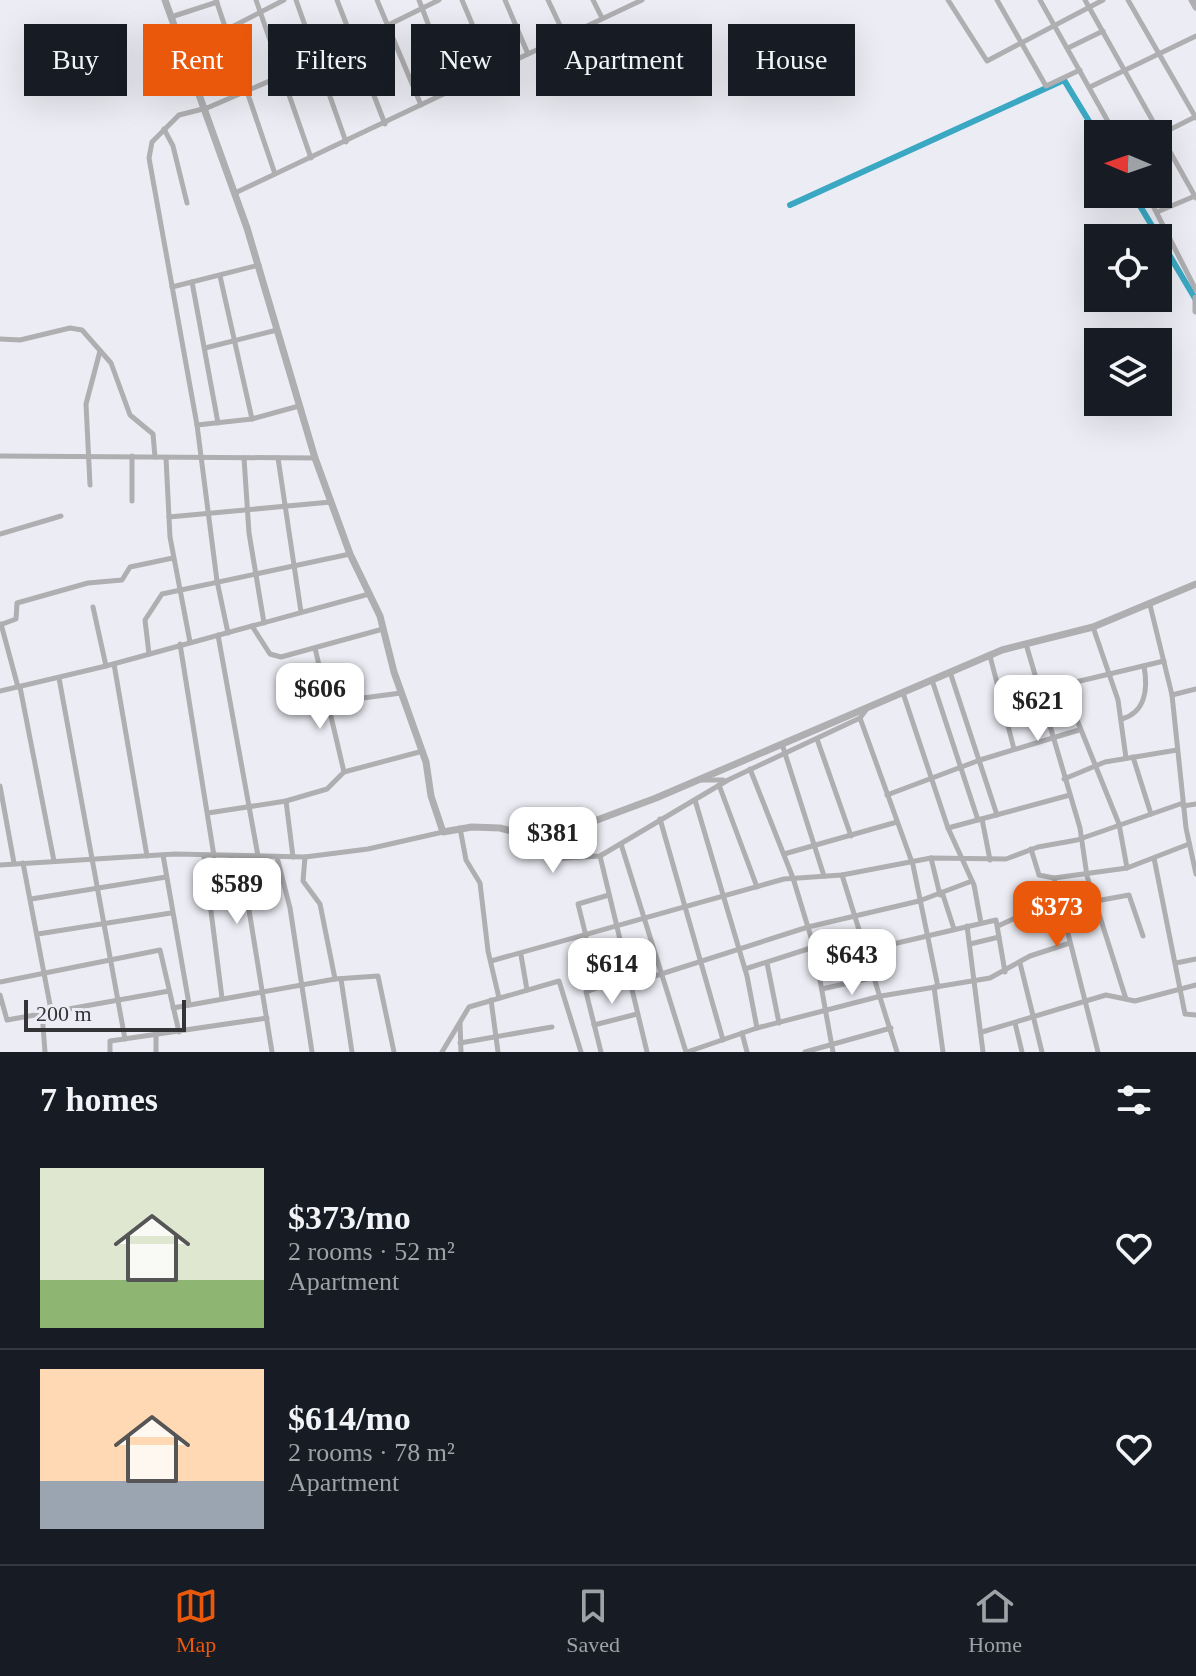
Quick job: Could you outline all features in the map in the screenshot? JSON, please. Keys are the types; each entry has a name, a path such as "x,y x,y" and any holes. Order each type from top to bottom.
{"street":[{"path":"165,0 207,108 259,265 315,458 350,554 383,629 401,693 423,751 443,832"},
{"path":"256,0 268,36"},
{"path":"238,24 284,0"},
{"path":"296,0 304,24"},
{"path":"337,0 346,24"},
{"path":"377,0 387,24"},
{"path":"419,0 429,24"},
{"path":"389,24 439,0"},
{"path":"462,0 472,24"},
{"path":"505,0 528,54"},
{"path":"548,0 559,24"},
{"path":"593,0 602,18"},
{"path":"948,0 985,60 1103,0"},
{"path":"997,0 1046,86 1080,70"},
{"path":"1040,0 1108,120"},
{"path":"1085,0 1151,120"},
{"path":"1128,0 1196,117 1172,129"},
{"path":"1192,0 1196,7"},
{"path":"171,17 216,1 224,24"},
{"path":"590,24 639,1"},
{"path":"1068,48 1103,31"},
{"path":"1090,87 1196,36"},
{"path":"395,44 421,105"},
{"path":"520,58 536,50"},
{"path":"228,633 217,581 197,425 149,158 150,147 179,115 207,108 232,96"},
{"path":"248,96 275,174"},
{"path":"289,96 311,158"},
{"path":"329,96 346,142"},
{"path":"374,96 385,124"},
{"path":"235,193 439,96"},
{"path":"164,129 173,146 187,203"},
{"path":"1157,212 1196,197 1172,157"},
{"path":"1155,208 1196,290"},
{"path":"172,287 259,265"},
{"path":"220,276 252,419"},
{"path":"192,282 218,423"},
{"path":"1196,298 1196,311"},
{"path":"0,339 20,340 79,329 113,367 130,415 153,434 155,457"},
{"path":"205,348 277,330"},
{"path":"90,485 86,404 100,351"},
{"path":"197,425 252,419 299,406"},
{"path":"0,456 315,458"},
{"path":"132,456 132,501"},
{"path":"166,458 173,558 190,642"},
{"path":"244,458 247,509 264,623"},
{"path":"278,458 301,612"},
{"path":"169,517 332,502"},
{"path":"0,534 61,516"},
{"path":"149,654 146,616 162,594 350,554"},
{"path":"54,861 19,687 1,624 16,619 17,603 88,583 122,580 130,567 173,558"},
{"path":"0,865 163,855 305,857 368,849 460,828 505,829 538,838 589,823 699,779 990,656 1026,643 1093,627 1196,584"},
{"path":"0,691 114,664 369,594"},
{"path":"1150,605 1172,695 1183,804 1196,874"},
{"path":"93,607 106,666"},
{"path":"252,626 265,648 276,657 383,629"},
{"path":"1093,627 1110,676 1130,757 1151,814"},
{"path":"218,635 258,856"},
{"path":"1026,643 1070,795 1087,876 1126,999"},
{"path":"180,644 214,856"},
{"path":"315,648 344,772"},
{"path":"990,656 1014,749"},
{"path":"1038,691 1164,661"},
{"path":"114,664 147,856"},
{"path":"1122,719 1137,711 1145,697 1148,685 1144,666"},
{"path":"950,672 997,815"},
{"path":"59,678 125,1039"},
{"path":"932,680 980,819 990,860"},
{"path":"325,682 363,698 401,693"},
{"path":"1063,685 1119,824 1127,868"},
{"path":"1172,695 1196,689"},
{"path":"903,693 948,828 972,881 981,923"},
{"path":"526,836 550,859 600,856 728,780 860,718 867,709"},
{"path":"860,718 911,860 936,987 943,1052"},
{"path":"887,795 980,760 1079,730"},
{"path":"817,739 851,836"},
{"path":"782,744 824,876"},
{"path":"1064,779 1130,757 1177,750"},
{"path":"208,813 286,801 327,789 344,772 423,751"},
{"path":"750,769 793,878 814,947 833,1052"},
{"path":"699,779 728,780"},
{"path":"719,785 757,887"},
{"path":"0,786 14,864"},
{"path":"948,828 1070,795"},
{"path":"695,800 745,969 757,1028"},
{"path":"286,801 293,857"},
{"path":"491,961 793,878 842,875 931,858 959,856 990,860 1081,838 1183,804 1196,804"},
{"path":"660,819 703,960 723,1040"},
{"path":"784,854 897,822"},
{"path":"460,828 466,860 480,883 499,998"},
{"path":"621,844 687,1052 757,1028 881,996 975,982 1005,972 1030,956 1070,943"},
{"path":"1031,849 1039,875 1054,878 1087,876 1127,868 1189,844"},
{"path":"163,855 189,1004"},
{"path":"204,856 222,998"},
{"path":"600,856 647,1052"},
{"path":"231,857 249,910 272,1052"},
{"path":"277,857 303,985 312,1052"},
{"path":"305,857 303,881 320,904 352,1052"},
{"path":"931,858 954,929"},
{"path":"1154,858 1185,1014 1196,1015"},
{"path":"23,863 51,1010"},
{"path":"842,875 897,1052"},
{"path":"31,899 166,877"},
{"path":"1054,878 1098,1052"},
{"path":"601,1052 586,992 664,973 808,927 919,901 972,881"},
{"path":"586,936 578,904 609,895"},
{"path":"1062,906 1095,898 1129,895 1143,936"},
{"path":"998,926 1060,897"},
{"path":"38,934 171,913"},
{"path":"867,950 996,920 1005,972"},
{"path":"967,926 983,1052"},
{"path":"970,944 999,937"},
{"path":"745,969 814,947"},
{"path":"0,982 162,950 179,1032"},
{"path":"521,955 527,990"},
{"path":"1176,963 1196,959"},
{"path":"767,963 779,1023"},
{"path":"1020,963 1042,1052"},
{"path":"173,1008 338,979 380,977 394,1052"},
{"path":"822,989 875,977"},
{"path":"442,1052 469,1007 561,982 581,1052"},
{"path":"982,1032 1111,995 1135,1001 1196,985"},
{"path":"0,995 5,1019 169,991"},
{"path":"491,1000 498,1052"},
{"path":"42,1013 45,1052"},
{"path":"594,1025 637,1014"},
{"path":"110,1052 109,1041 267,1018"},
{"path":"460,1022 461,1052"},
{"path":"1015,1023 1022,1052"},
{"path":"460,1043 552,1027"},
{"path":"805,1052 891,1028"},
{"path":"742,1033 747,1052"},
{"path":"156,1035 156,1052"}],"waterway":[{"path":"790,205 1064,80 1088,120"},
{"path":"1141,208 1196,300"}]}
